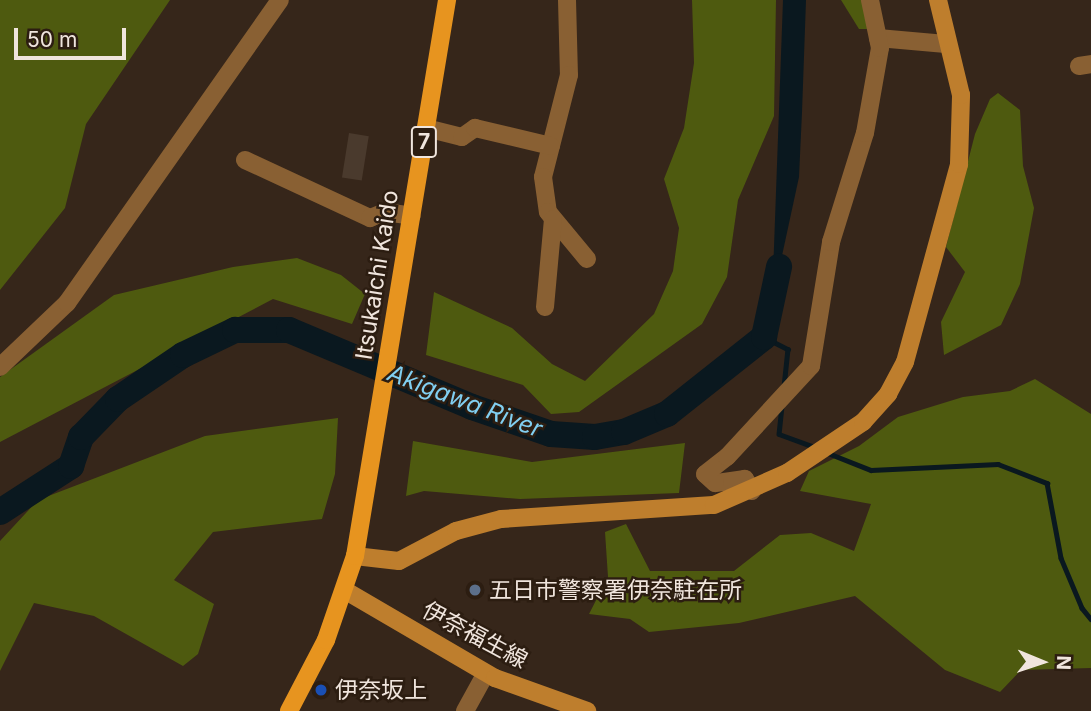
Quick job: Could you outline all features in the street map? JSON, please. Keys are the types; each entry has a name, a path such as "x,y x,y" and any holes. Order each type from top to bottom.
{"main road":[{"name":"Itsukaichi Kaido","path":"289,711 320,656 346,592 355,556 447,0"}],"street":[{"path":"0,367 67,303 280,0"},
{"path":"567,0 569,75 543,177 548,212 587,259"},
{"path":"752,491 745,479 715,483 705,474 727,457 811,366 831,242 867,121 880,48 870,0"},
{"path":"355,556 399,561 456,531 500,519 691,509 752,491 852,431 879,405 901,370 961,150 961,95 946,44 938,0"},
{"path":"878,38 946,44"},
{"path":"426,128 462,137 475,128 551,146"},
{"path":"245,160 370,218 385,212 412,216"},
{"path":"545,307 553,219"},
{"name":"伊奈福生線","path":"346,592 486,673 587,711"},
{"path":"465,711 486,673"}],"green space":[{"path":"0,0 170,0 86,124 65,208 0,290"},
{"path":"692,0 776,0 774,116 738,200 727,277 702,324 579,412 551,414 523,385 426,355 434,292 512,328 552,364 585,381 654,314 673,271 679,228 664,179 684,128 694,63"},
{"path":"841,0 864,0 871,29 859,29"},
{"path":"998,93 1020,110 1023,166 1034,208 1020,284 1001,325 944,355 941,322 965,272 946,247 975,134 990,99"},
{"path":"297,258 341,275 365,294 352,324 273,299 0,442 0,377 114,295 233,267"},
{"path":"1035,379 1091,414 1091,668 1021,670 1000,692 945,670 855,596 739,623 649,632 630,619 589,614 608,577 605,532 626,524 650,571 734,571 780,535 811,533 854,551 871,504 800,491 809,471 859,446 898,417 963,397 1010,391"},
{"path":"338,418 335,474 322,519 213,532 174,580 214,604 198,654 183,666 94,616 34,603 0,671 0,541 38,500 205,436"},
{"path":"413,441 532,462 685,443 679,493 520,499 424,491 406,496"}],"shaded area":[{"path":"783,0 806,0 802,112 799,177 772,302"}],"building":[{"path":"349,133 369,136 362,181 342,177"}],"waterway":[{"name":"Akigawa River","path":"0,512 71,466 81,437 118,399 183,355 235,330 289,330 472,407 551,434 595,437 624,432 667,414 764,337 779,267"},
{"path":"764,337 788,349 784,387"},
{"path":"782,406 779,434 814,447"},
{"path":"828,453 871,470 998,464 1047,483 1061,558 1082,608 1091,619"}],"place":[{"name":"五日市警察署伊奈駐在所","path":"475,590"},
{"name":"伊奈坂上","path":"321,690"}]}
